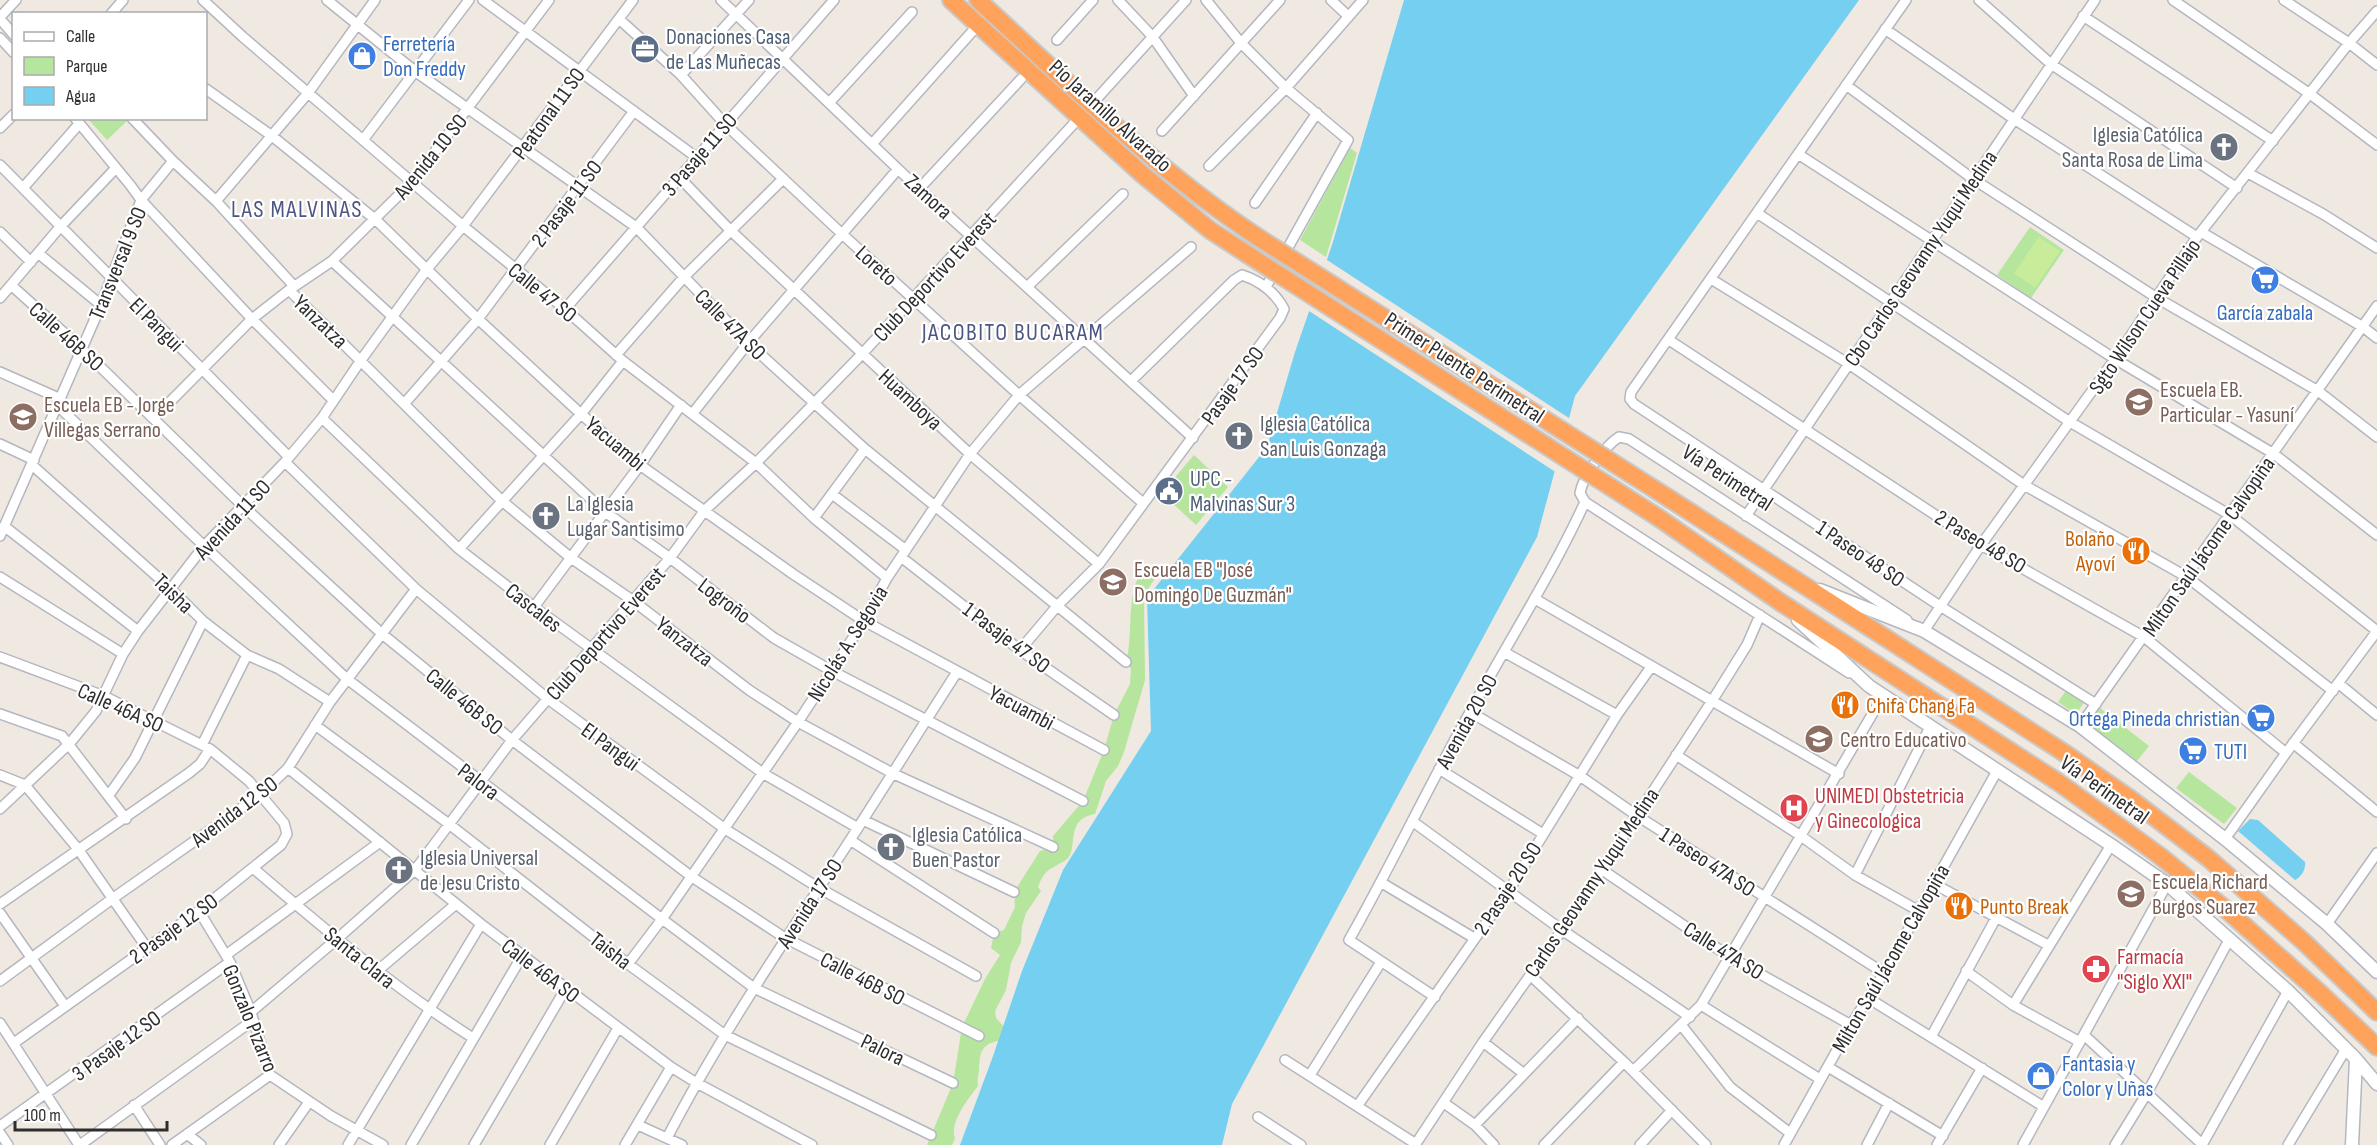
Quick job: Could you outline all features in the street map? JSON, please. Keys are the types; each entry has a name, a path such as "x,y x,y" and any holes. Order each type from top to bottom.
{"highway":[{"name":"Pío Jaramillo Alvarado","path":"951,0 1079,118 1201,223 1247,254"},
{"name":"Pío Jaramillo Alvarado","path":"978,0 1155,160 1225,216 1273,247"},
{"name":"Primer Puente Perimetral","path":"1273,247 1670,499"},
{"name":"Primer Puente Perimetral","path":"1247,254 1659,518"},
{"name":"Vía Perimetral","path":"1670,499 2066,754 2132,800 2217,866 2304,942 2377,1012"},
{"name":"Vía Perimetral","path":"1659,518 1780,602 2022,759 2160,856 2229,912 2377,1047"}],"street":[{"path":"12,33 0,18 16,0"},
{"name":"Calle 47 SO","path":"203,0 463,226 565,309 620,358 756,463 814,518 887,578"},
{"name":"Calle 47A SO","path":"327,0 416,72 636,227 748,343 864,449 1126,662"},
{"path":"216,201 308,93 375,0"},
{"path":"363,140 469,0"},
{"path":"483,0 696,157"},
{"name":"Avenida 10 SO","path":"154,418 252,319 291,288 332,261 412,182 549,0"},
{"name":"Peatonal 11 SO","path":"463,226 633,0"},
{"name":"Zamora","path":"721,0 919,189 972,234 1193,438"},
{"path":"681,75 749,0"},
{"name":"3 Pasaje 11 SO","path":"565,309 781,58 834,0"},
{"path":"1057,40 1093,0"},
{"path":"1118,0 1152,36 1194,96"},
{"path":"1092,104 1186,0"},
{"path":"1206,0 1241,44 1286,88 1348,140 1266,287"},
{"path":"1162,132 1280,0"},
{"path":"1331,0 1348,16"},
{"path":"1209,166 1286,88 1363,0"},
{"path":"1668,340 1906,0"},
{"path":"1978,0 2051,64 2237,188"},
{"path":"2174,0 2310,94 2377,146"},
{"path":"2284,0 2377,65"},
{"name":"Cbo Carlos Geovanny Yuqui Medina","path":"1746,516 2092,1"},
{"name":"Sgto Wilson Cueva Pillajo","path":"1924,631 1981,545 2115,359 2199,234 2377,11"},
{"path":"829,103 912,12"},
{"path":"2083,16 2273,141"},
{"name":"Loreto","path":"619,19 681,75 725,124 841,233 1143,503"},
{"path":"872,144 978,26"},
{"path":"1885,29 2014,118 2199,234 2363,327 2377,338"},
{"path":"0,38 11,50 0,55"},
{"path":"919,189 1021,79"},
{"path":"1846,85 1973,179 2157,298 2318,391 2377,437"},
{"name":"Yacuambi","path":"207,90 272,136 376,220 478,319 640,465 864,621 1104,750"},
{"name":"2 Pasaje 11 SO","path":"404,404 478,319 634,111"},
{"path":"1255,203 1317,113"},
{"path":"0,128 12,116"},
{"name":"Club Deportivo Everest","path":"79,1145 252,1016 415,870 512,740 670,558 705,510 816,403 1079,118"},
{"name":"Yanzatza","path":"134,120 216,201 291,288 404,404 502,501 571,558 632,600 748,690 798,722 894,774 1053,847"},
{"path":"23,188 77,121"},
{"name":"Yanzatza","path":"77,121 141,200 252,319 333,400"},
{"path":"1798,154 2115,359 2274,454 2377,535"},
{"name":"Transversal 9 SO","path":"2,531 101,305 141,200 173,161"},
{"name":"El Pangui","path":"0,165 416,589 548,699 725,829 819,888 976,976"},
{"path":"0,298 60,227 116,168"},
{"path":"693,413 748,343 898,169"},
{"path":"2248,173 2324,214 2377,248"},
{"name":"Huamboya","path":"679,177 730,230 795,288 970,454 1099,564"},
{"path":"459,549 581,414 620,358 684,277 783,178"},
{"path":"1027,287 1123,194"},
{"path":"1757,213 2070,422 2230,515 2377,631 2225,839"},
{"name":"Avenida 11 SO","path":"0,808 70,743 96,711 123,654 138,631 204,546 287,460 322,417 427,269 463,226"},
{"path":"0,232 31,262"},
{"name":"Nicolás A. Segovia","path":"628,964 662,920 764,774 864,621 887,578 970,454 1019,394 1191,247"},
{"path":"38,253 101,305"},
{"name":"Logroño","path":"332,261 605,512 670,558 774,638 832,671 1083,801"},
{"name":"Pasaje 17 SO","path":"1020,650 1058,605 1099,564 1193,438 1280,318 1284,309 1279,298 1266,287 1242,275 1234,280 1131,381"},
{"path":"1711,279 1849,364 2024,485 2187,577 2377,715"},
{"name":"Calle 46B SO","path":"11,285 82,349 242,505 381,633 512,740 692,877 785,938 979,1036"},
{"name":"Milton Saúl Jácome Calvopiña","path":"2080,726 2377,306"},
{"name":"1 Paseo 48 SO","path":"1668,340 1631,392 1630,399 1634,404 1940,606 2096,704"},
{"name":"2 Paseo 48 SO","path":"1668,340 1981,545 2144,637 2286,753"},
{"name":"Palora","path":"0,372 59,403 204,546 347,679 662,920 754,988 953,1083"},
{"path":"534,608 640,465 681,405"},
{"name":"Cascales","path":"322,417 459,549 590,650 764,774 860,824 1014,892"},
{"name":"Vía Perimetral","path":"2377,972 2327,924 2225,839 2080,726 1924,631 1629,439 1619,437 1610,442 1581,483 1580,493 1585,502 1869,686 2167,884 2288,991 2356,1059 2377,1084"},
{"name":"Taisha","path":"0,444 33,463 203,621 247,655 279,669 330,702"},
{"path":"814,518 864,449"},
{"name":"1 Pasaje 47 SO","path":"832,494 1020,650 1114,715"},
{"name":"Avenida 20 SO","path":"1381,962 1349,940 1382,883 1439,769 1535,599 1585,502"},
{"path":"2,531 138,631"},
{"path":"0,577 123,654"},
{"name":"Vía Perimetral","path":"1794,579 1924,631"},
{"name":"Avenida 12 SO","path":"0,981 261,795 288,768 330,702 416,589"},
{"path":"1535,599 1839,774"},
{"name":"Vía Perimetral","path":"1780,602 1869,686"},
{"name":"Carlos Geovanny Yuqui Medina","path":"1415,1144 1562,930 1712,701 1747,645 1760,615"},
{"path":"109,795 135,758 203,621"},
{"path":"1504,652 1617,715"},
{"path":"0,904 78,849 126,819 200,764 247,655"},
{"name":"Calle 46A SO","path":"0,657 104,696 206,747 236,768 261,795"},
{"name":"2 Pasaje 20 SO","path":"1358,1105 1509,890 1617,715 1651,667"},
{"name":"Avenida 17 SO","path":"667,1138 696,1082 785,938 894,774 957,672"},
{"path":"1633,1071 1682,1026 1701,1005 1883,696"},
{"name":"1 Paseo 47A SO","path":"1470,712 1580,776 1636,815 1884,973"},
{"path":"0,714 58,733 70,743 126,819"},
{"name":"Taisha","path":"315,725 448,824 628,964 725,1035 931,1135"},
{"path":"1855,875 1930,727"},
{"path":"2293,743 2377,812"},
{"path":"1676,755 1801,836 1855,875 1919,911"},
{"name":"Calle 46A SO","path":"288,768 481,924 671,1067 799,1142 812,1145"},
{"path":"1439,769 1543,834"},
{"name":"Milton Saúl Jácome Calvopiña","path":"1784,1145 1997,771"},
{"path":"0,775 25,785 78,849 147,948"},
{"name":"2 Pasaje 12 SO","path":"14,1043 199,911 281,845 287,834 284,823 261,795"},
{"path":"1412,820 1562,930 1690,1017"},
{"path":"850,840 994,933"},
{"name":"3 Pasaje 12 SO","path":"0,1126 46,1095 228,958 295,904 380,842"},
{"path":"2013,1005 2111,845"},
{"path":"2327,924 2377,853"},
{"name":"Santa Clara","path":"253,868 376,972 473,1038"},
{"name":"Calle 47A SO","path":"1601,869 1730,957 1851,1025"},
{"path":"1382,883 1474,938"},
{"path":"1934,884 2048,945"},
{"path":"2023,1145 2167,884"},
{"path":"376,972 456,904"},
{"name":"Gonzalo Pizarro","path":"199,911 228,958 252,1016 270,1075 309,1102 383,1145"},
{"path":"0,913 65,1006"},
{"path":"1931,1037 1996,916"},
{"path":"348,1145 481,924"},
{"path":"2115,1145 2147,1093 2230,938"},
{"path":"411,1145 522,956"},
{"path":"1310,1075 1381,962 1435,997"},
{"path":"1966,971 2013,1005 2082,1039 2147,1093 2202,1145 2288,991"},
{"path":"1530,975 1624,1062 1706,1145"},
{"path":"474,1145 566,988"},
{"path":"1868,998 2044,1107"},
{"path":"1701,1005 1820,1079"},
{"path":"1475,1125 1578,1018"},
{"path":"0,1023 79,1145"},
{"path":"1682,1026 1730,1087 1790,1133"},
{"path":"550,1145 618,1028"},
{"path":"1483,1042 1523,1073"},
{"path":"2288,1145 2346,1049"},
{"path":"2352,1145 2356,1059"},
{"path":"1285,1060 1358,1105 1415,1144"},
{"path":"1544,1145 1624,1062"},
{"path":"626,1145 671,1067"},
{"path":"1828,1067 1943,1136"},
{"path":"1937,1145 1982,1068"},
{"path":"172,1145 270,1075"},
{"path":"279,1145 309,1102"},
{"path":"1444,1103 1475,1125 1494,1145"},
{"path":"1867,1145 1889,1103"},
{"path":"134,1105 160,1145"},
{"path":"1640,1145 1672,1110"},
{"path":"1258,1117 1301,1145"},
{"path":"638,1125 682,1145"},
{"path":"0,1133 8,1145"},
{"path":"186,1145 187,1134"},
{"path":"187,1134 201,1145"}],"green space":[{"path":"89,120 128,120 107,140"},
{"path":"1350,148 1357,153 1326,257 1300,240"},
{"path":"2030,227 2064,250 2031,298 1997,275"},
{"path":"2039,237 2060,251 2035,288 2014,273"},
{"path":"1194,455 1228,487 1196,525 1170,501 1179,489 1171,482"},
{"path":"1149,565 1158,574 1144,595 1145,680 1124,752 1118,766 1106,781 1095,814 1079,822 1070,854 1067,859 1044,875 1038,887 1041,891 1026,913 1021,942 1011,963 1006,990 995,1011 996,1018 1005,1028 1002,1040 989,1044 981,1054 978,1086 957,1118 955,1139 952,1145 927,1145 953,1083 962,1027 985,979 1000,955 991,948 994,933 1004,930 1015,907 1014,892 1040,851 1053,847 1053,836 1083,801 1104,750 1114,715 1130,684 1131,669 1126,662 1132,599 1137,580"},
{"path":"2067,689 2085,701 2076,714 2058,702"},
{"path":"2100,708 2149,746 2137,761 2088,723"},
{"path":"2189,772 2237,808 2224,824 2176,788"}],"water":[{"path":"1404,0 1859,0 1575,396 1537,537 1232,1104 1222,1145 960,1145 1022,971 1063,870 1151,731 1147,598 1267,447 1295,352 1332,245"},
{"path":"2250,819 2258,820 2305,862 2302,874 2295,880 2238,831"}],"pier":[{"path":"1324,258 1572,420 1557,473 1306,309"}],"place":[{"name":"Donaciones Casa de Las Muñecas","path":"645,49"},
{"name":"Ferretería Don Freddy","path":"362,56"},
{"name":"Iglesia Católica Santa Rosa de Lima","path":"2224,147"},
{"name":"García zabala","path":"2265,280"},
{"name":"Escuela EB. Particular - Yasuní","path":"2139,402"},
{"name":"Escuela EB - Jorge Villegas Serrano","path":"23,417"},
{"name":"Iglesia Católica San Luis Gonzaga","path":"1239,436"},
{"name":"UPC - Malvinas Sur 3","path":"1169,491"},
{"name":"La Iglesia Lugar Santisimo","path":"546,516"},
{"name":"Bolaño Ayoví","path":"2136,551"},
{"name":"Escuela EB \"José Domingo De Guzmán\"","path":"1113,582"},
{"name":"Chifa Chang Fa","path":"1845,705"},
{"name":"Ortega Pineda christian","path":"2261,718"},
{"name":"Centro Educativo","path":"1819,739"},
{"name":"TUTI","path":"2193,751"},
{"name":"UNIMEDI Obstetricia y Ginecologica","path":"1794,808"},
{"name":"Iglesia Católica Buen Pastor","path":"891,847"},
{"name":"Iglesia Universal de Jesu Cristo","path":"399,870"},
{"name":"Escuela Richard Burgos Suarez","path":"2131,894"},
{"name":"Punto Break","path":"1959,906"},
{"name":"Farmacía \"Siglo XXI\"","path":"2096,969"},
{"name":"Fantasia y Color y Uñas","path":"2041,1076"}],"district":[{"name":"LAS MALVINAS","path":"297,209"},
{"name":"JACOBITO BUCARAM","path":"1013,332"}]}
